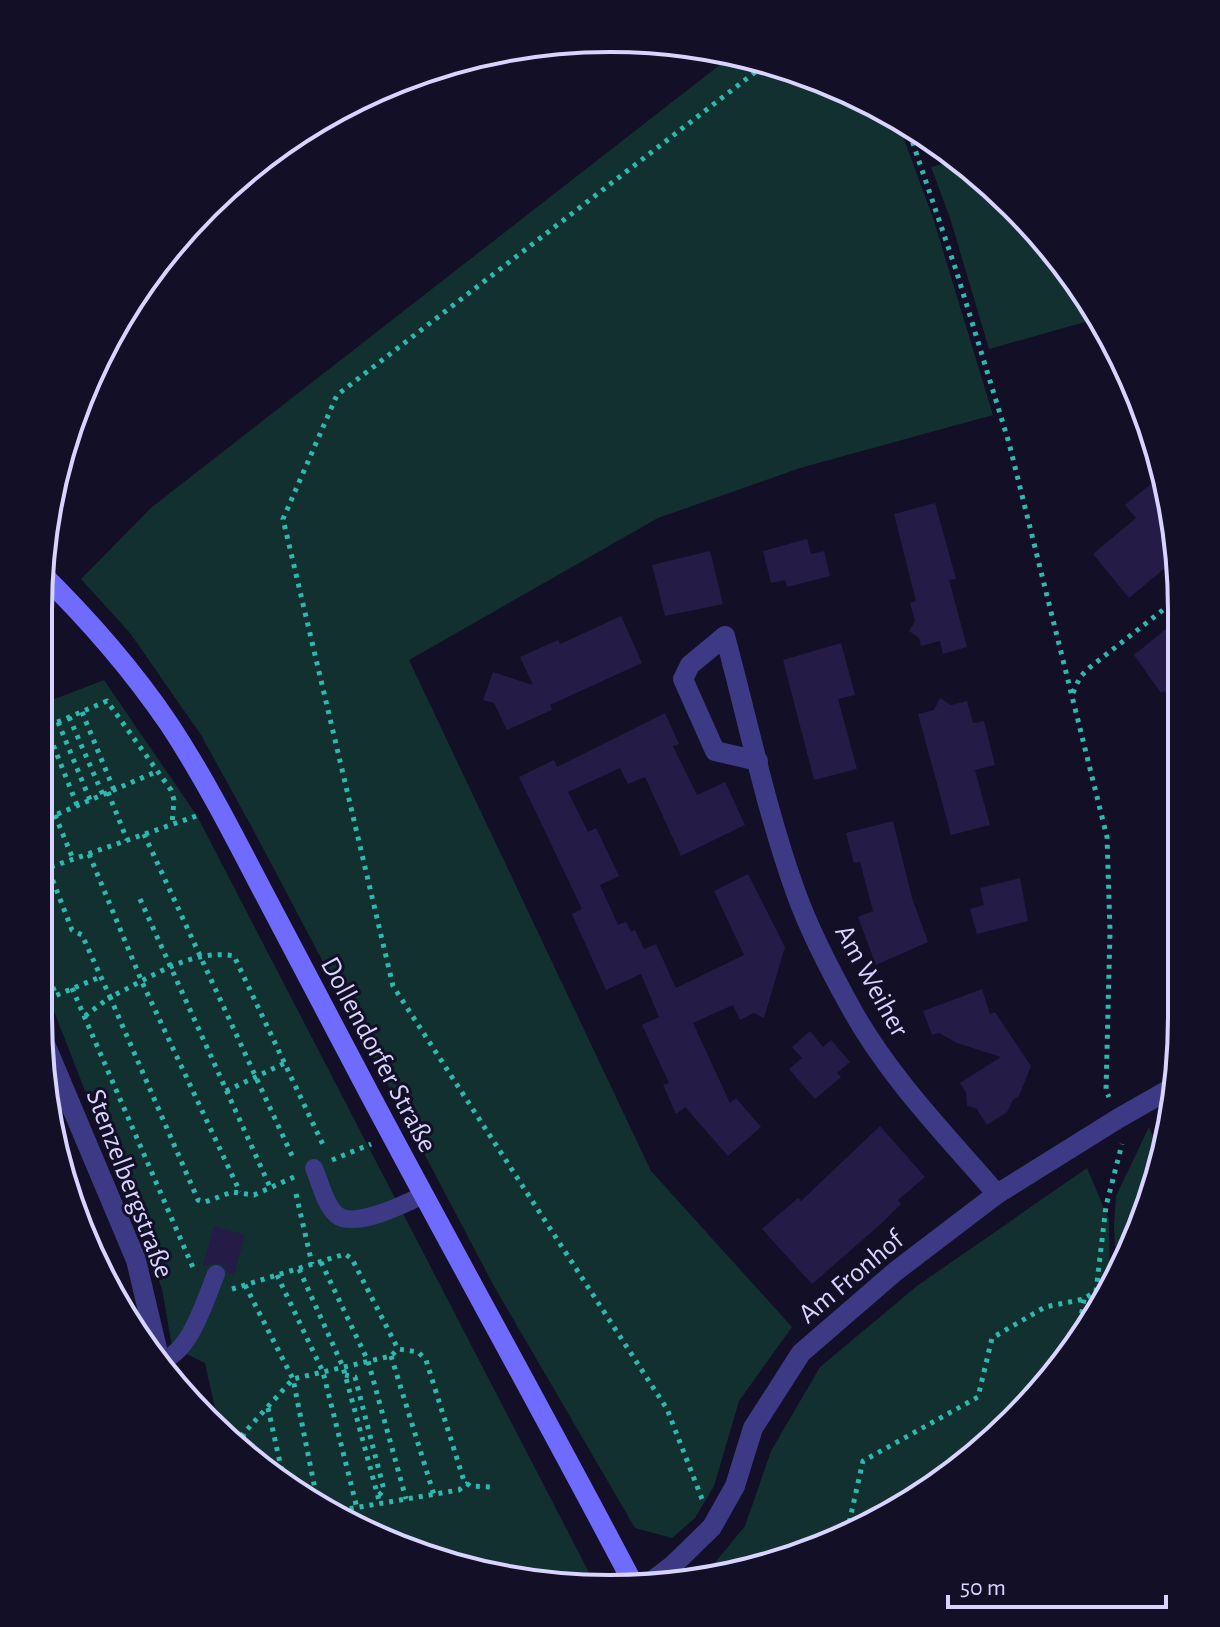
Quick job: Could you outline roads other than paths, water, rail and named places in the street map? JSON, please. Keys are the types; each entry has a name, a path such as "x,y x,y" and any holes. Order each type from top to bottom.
{"main road":[{"name":"Dollendorfer Straße","path":"53,584 80,611 126,666 169,724 219,807 487,1315 543,1411 628,1574"}],"street":[{"name":"Am Weiher","path":"758,761 715,751 683,679 690,665 725,636 797,895 852,1010 891,1071 997,1194"},
{"name":"Stenzelbergstraße","path":"54,1066 136,1260 156,1341"},
{"name":"Am Fronhof","path":"664,1572 712,1527 735,1486 753,1428 801,1353 896,1271 997,1194 1162,1093"}],"lane":[{"path":"322,1165 331,1208 340,1217 351,1220 396,1209 423,1195"},
{"path":"168,1358 183,1348 216,1274"}]}
